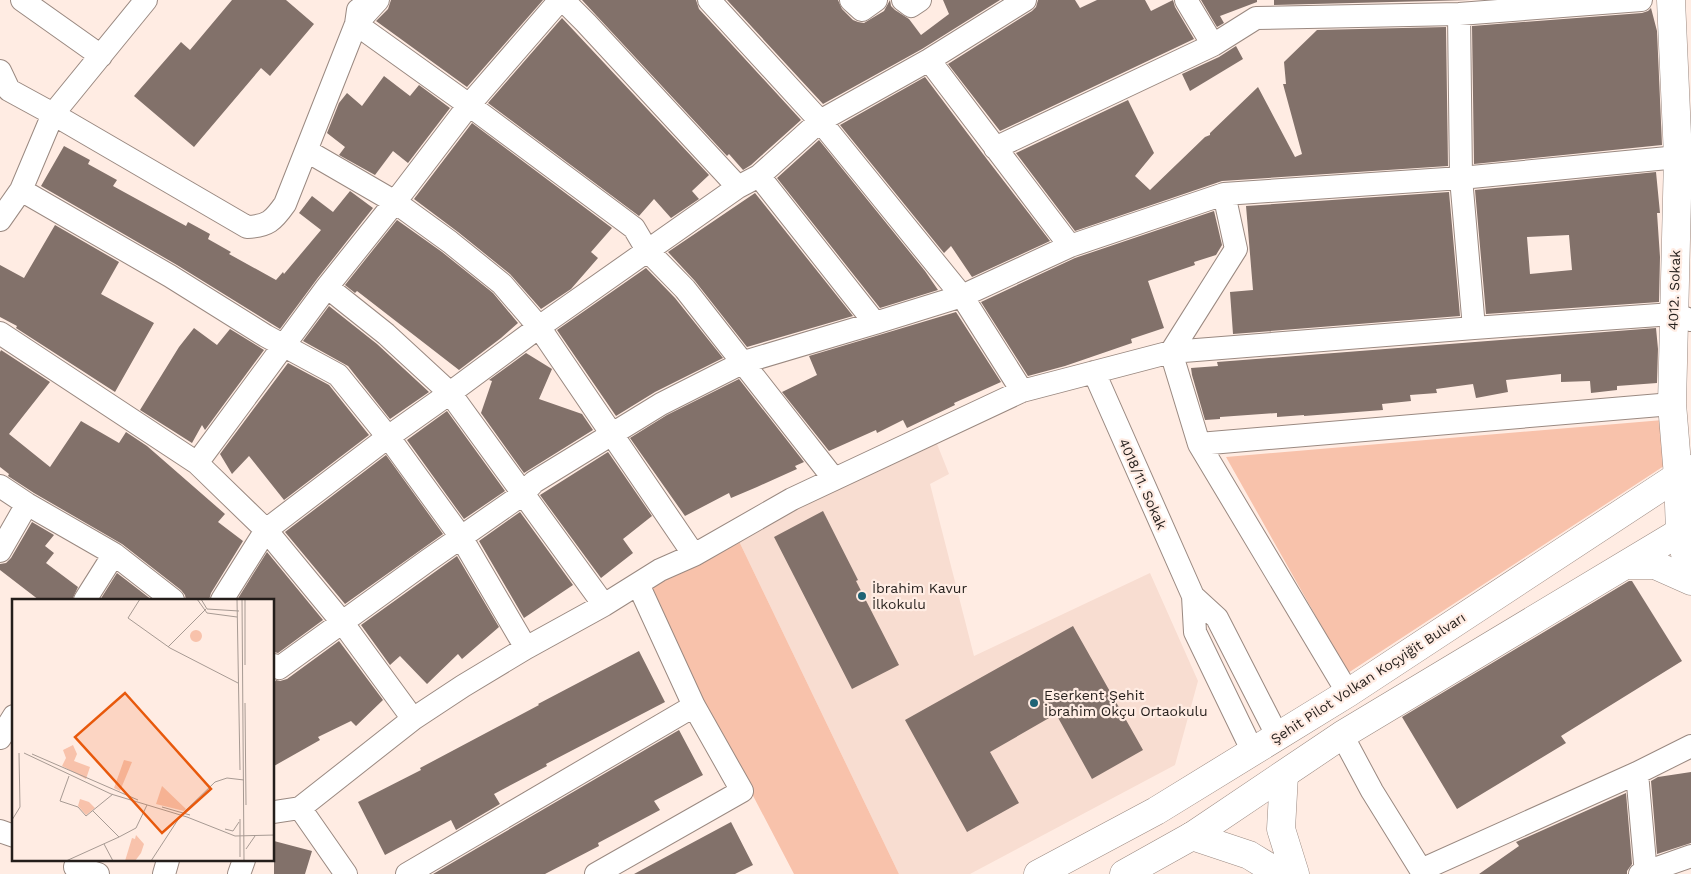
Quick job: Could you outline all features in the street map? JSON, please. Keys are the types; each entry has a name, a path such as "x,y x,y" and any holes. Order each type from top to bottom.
{"main road":[{"name":"4012. Sokak","path":"1671,0 1684,153 1682,317 1672,404 1684,472 1685,528 1691,580"},
{"name":"Şehit Pilot Volkan Koçyiğit Bulvarı","path":"1038,874 1156,811 1278,737 1684,472"},
{"path":"1124,874 1192,836 1342,735 1685,528"},
{"path":"1626,565 1655,565 1691,580"},
{"path":"1284,775 1281,829 1295,874"},
{"path":"1192,836 1249,855 1280,874"}],"street":[{"path":"22,0 100,56"},
{"path":"0,220 21,190 53,114 146,0"},
{"path":"3,86 246,228 258,227 274,220 285,204 356,24 359,0"},
{"path":"356,24 378,0"},
{"path":"197,463 327,287 469,105 561,0 586,22 738,187"},
{"path":"709,0 820,121 962,296 1022,391"},
{"path":"851,0 862,10 876,0"},
{"path":"902,0 911,6 920,0"},
{"path":"223,599 266,530 388,437 648,250 738,187 759,176 820,121 929,60 1025,0"},
{"path":"1186,0 1213,45"},
{"path":"995,148 1213,45 1256,18 1459,14 1641,0"},
{"path":"1459,14 1461,178 1474,328"},
{"path":"356,24 469,105 634,228 648,250 686,288 834,479"},
{"path":"929,60 1070,246"},
{"path":"307,151 395,202 450,242 502,284 539,327 694,555"},
{"path":"276,669 523,494 534,482 661,404 744,362 962,296 1070,246 1224,194 1461,178 1684,153"},
{"path":"759,176 875,323"},
{"path":"21,190 170,276 284,346 338,375 388,437 461,537 526,648"},
{"path":"1224,194 1236,249 1171,352 1199,444 1348,693"},
{"path":"327,287 386,334 450,393 604,605"},
{"path":"275,812 300,808 413,719 463,686 526,648 604,605 660,570 694,555 792,499 1022,391 1171,352 1474,328 1682,317"},
{"path":"0,333 197,463 266,530 342,622 413,719"},
{"name":"4018/11. Sokak","path":"1094,372 1193,596 1195,632 1253,752"},
{"path":"1199,444 1672,404"},
{"path":"0,486 27,504 114,554 172,599"},
{"path":"0,551 27,504"},
{"path":"86,599 114,554"},
{"path":"596,874 742,792 694,706 638,584"},
{"name":"4018/11. Sokak","path":"1193,596 1217,618 1278,737"},
{"path":"407,874 694,706"},
{"path":"0,738 12,719"},
{"path":"1342,735 1372,791 1421,870 1637,774 1691,746"},
{"path":"1637,774 1644,873 1691,856"},
{"path":"300,808 346,874"},
{"path":"0,831 12,835"},
{"path":"239,874 243,862"},
{"path":"75,867 98,874"}],"shaded area":[{"path":"1663,420 1667,464 1348,673 1226,457"},
{"name":"Eserkent Şehit İbrahim Okçu Ortaokulu","path":"937,444 949,474 930,484 974,656 1150,573 1198,681 1175,765 970,874 899,874 737,537"},
{"path":"737,537 899,874 794,874 646,591"}],"building":[{"path":"232,0 286,0 314,24 270,76 261,68 194,147 134,96 181,42 190,50"},
{"path":"391,0 543,0 467,87 376,21 388,9"},
{"path":"582,0 696,0 699,9 801,120 743,170 729,154 727,156"},
{"path":"727,0 838,0 842,9 853,20 864,23 884,11 890,0 891,6 909,19 921,35 949,14 943,0 1000,0 922,49 823,104"},
{"path":"1038,0 1075,0 1080,8 1097,0 1145,0 1151,11 1173,0 1175,7 1194,39 1000,131 948,64 1032,11 1036,7"},
{"path":"1201,0 1257,0 1257,2 1220,16 1224,23 1217,27"},
{"path":"1274,0 1470,0 1274,5"},
{"path":"1651,8 1657,31 1662,145 1474,164 1472,26 1642,13"},
{"path":"562,18 709,175 692,191 699,199 671,218 654,199 639,216 488,103"},
{"path":"1446,27 1448,166 1222,181 1075,231 1016,153 1128,100 1154,153 1135,176 1150,190 1205,137 1210,135 1258,87 1295,157 1302,154 1283,84 1286,84 1284,62 1317,30"},
{"path":"1236,46 1243,59 1190,91 1182,74 1219,57"},
{"path":"384,76 410,96 419,85 450,108 408,163 393,151 375,175 339,155 345,147 327,133 339,103 347,93 362,106"},
{"path":"925,77 1050,241 972,277 951,246 944,253 840,125"},
{"path":"472,123 612,228 591,252 598,258 571,289 541,309 510,274 414,199"},
{"path":"819,140 925,271 938,290 880,308 777,178"},
{"path":"64,146 90,160 88,164 117,180 113,186 186,226 188,222 210,234 208,239 231,252 229,254 276,280 283,272 284,274 321,230 299,213 312,196 333,212 350,191 373,208 280,329 177,265 41,186"},
{"path":"1656,172 1660,213 1657,213 1660,257 1659,302 1486,314 1475,190","holes":["1569,235 1572,270 1530,274 1527,237"]},
{"path":"1449,192 1460,316 1233,334 1230,292 1253,290 1246,206"},
{"path":"755,193 853,316 747,347 695,281 668,252"},
{"path":"1214,211 1222,245 1216,255 1194,262 1195,265 1148,281 1164,328 1131,339 1132,343 1065,366 1028,376 981,302 1075,258"},
{"path":"397,220 442,252 493,293 518,323 459,370 357,291 355,293 345,285"},
{"path":"55,225 119,262 101,294 154,323 115,392 16,328 17,326 0,317 0,265 24,278"},
{"path":"646,268 675,298 723,358 655,392 616,416 557,330"},
{"path":"329,306 377,344 429,392 390,419 348,366 303,341"},
{"path":"956,312 1001,382 954,403 955,405 907,428 903,420 877,433 876,430 829,451 782,392 817,375 809,356"},
{"path":"194,328 217,345 230,329 264,350 205,430 202,425 192,443 140,410 179,347"},
{"path":"1656,328 1658,349 1657,383 1617,386 1617,390 1591,393 1590,381 1561,382 1561,374 1506,380 1508,392 1476,398 1473,384 1436,389 1437,393 1410,395 1411,401 1382,404 1383,410 1277,417 1277,413 1220,417 1220,419 1205,420 1191,368 1218,366 1217,362"},
{"path":"1,350 50,382 9,434 50,467 81,421 119,443 126,432 147,446 225,514 218,522 243,541 211,593 209,599 186,599 181,590 122,544 34,493 8,476 9,474 0,467"},
{"path":"526,353 552,369 539,399 582,414 593,430 524,473 481,413 492,381 489,380"},
{"path":"288,363 329,385 369,435 284,500 249,456 232,474 220,454"},
{"path":"739,379 804,462 795,466 797,469 731,498 729,493 685,516 630,438 667,415"},
{"path":"447,411 505,491 464,519 407,440"},
{"path":"608,452 652,516 623,539 633,553 601,578 540,495"},
{"path":"386,455 443,534 345,604 285,532"},
{"path":"823,511 899,665 852,689 774,537"},
{"path":"520,512 573,585 524,618 479,541"},
{"path":"32,522 54,535 45,546 54,553 46,563 78,587 72,599 38,599 0,570 0,564 6,563 11,558"},
{"path":"267,552 323,620 278,653 275,652 275,599 238,599"},
{"path":"457,556 499,627 462,659 458,654 427,684 400,656 390,665 361,625"},
{"path":"117,573 151,599 101,599"},
{"path":"1629,581 1632,581 1682,661 1561,736 1566,743 1457,809 1402,717"},
{"path":"1073,626 1143,750 1092,779 1056,714 990,752 1019,803 967,832 905,720"},
{"path":"339,641 383,700 356,726 351,721 318,737 320,740 275,765 275,682 287,679"},
{"path":"639,651 665,702 546,764 547,766 494,794 500,804 456,830 451,820 385,855 358,802 421,770 420,768"},
{"path":"679,730 703,775 654,801 660,810 598,843 599,846 545,874 433,874"},
{"path":"1691,772 1691,843 1657,854 1651,781 1658,777"},
{"path":"1626,793 1632,864 1627,874 1479,874 1519,846 1516,842"},
{"path":"731,822 753,865 735,874 634,874"},
{"path":"275,841 312,851 305,874 274,874"}],"place":[{"name":"İbrahim Kavur İlkokulu","path":"862,596"},
{"name":"Eserkent Şehit İbrahim Okçu Ortaokulu","path":"1034,703"}]}
